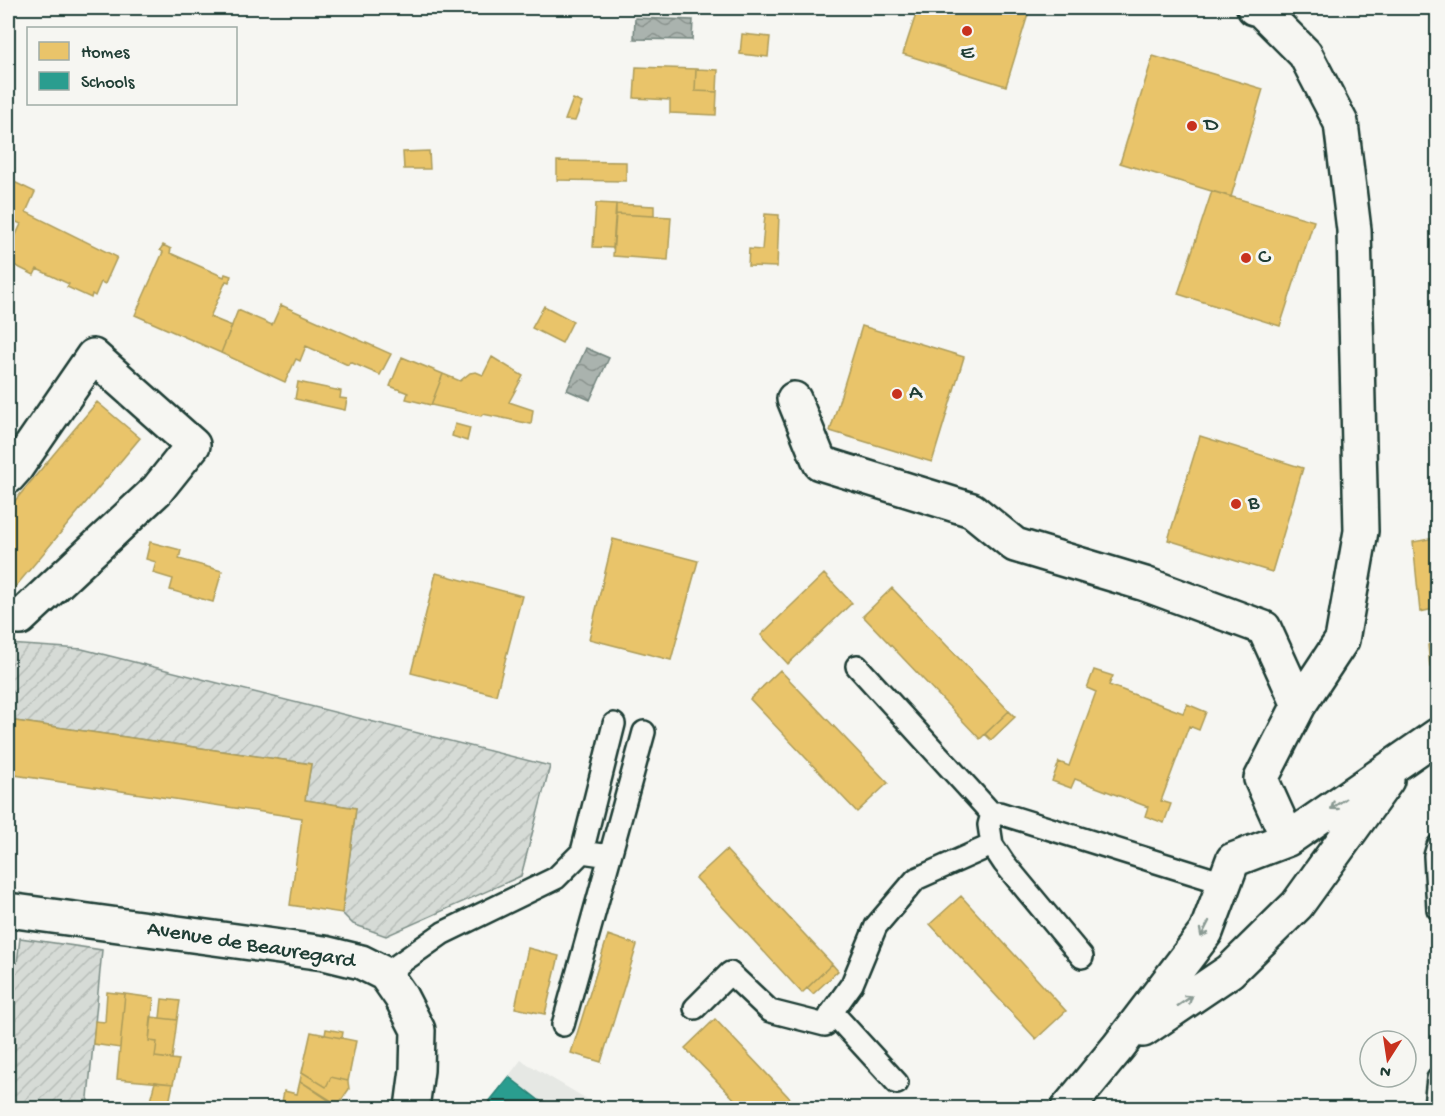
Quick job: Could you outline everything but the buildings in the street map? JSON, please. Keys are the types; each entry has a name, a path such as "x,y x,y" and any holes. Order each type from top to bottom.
{"street":[{"path":"1254,8 1261,10 1305,54 1341,123 1354,230 1361,531 1342,640 1299,705 1262,779 1288,839"},
{"path":"8,477 93,356 193,445 157,490 20,618 8,616"},
{"path":"794,399 820,463 972,510 1015,545 1145,584 1264,628 1299,705"},
{"path":"1068,1108 1119,1046 1206,932 1233,860 1288,839 1437,735"},
{"path":"1119,1046 1230,971 1297,905 1403,758"},
{"name":"Avenue de Beauregard","path":"8,910 324,953 361,962 385,974 401,997 418,1030 417,1070 412,1108"}],"lane":[{"path":"857,666 992,814"},
{"path":"385,974 443,933 556,878 582,852 615,724"},
{"path":"563,1025 644,732"},
{"path":"992,814 999,813 1224,883"},
{"path":"992,814 989,825 992,845 1004,863 1082,957"},
{"path":"694,1008 730,973 770,1011 825,1025 852,984 876,927 916,879 992,845"},
{"path":"1437,846 1435,856 1437,909"},
{"path":"582,852 610,856"},
{"path":"832,1012 897,1083"},
{"path":"1436,1108 1437,1079"}],"shaded area":[{"path":"8,644 82,649 550,766 521,876 386,936 353,924 342,913 356,808 305,800 311,764 8,720"},
{"path":"20,938 102,950 87,1108 8,1108 8,963 17,963"},
{"path":"521,1060 602,1108 484,1108"}],"water":[{"path":"635,18 693,20 692,40 634,39"},
{"path":"586,348 609,358 590,400 567,390"}],"place":[{"name":"E","path":"967,31"},
{"name":"D","path":"1192,126"},
{"name":"C","path":"1246,258"},
{"name":"A","path":"897,394"},
{"name":"B","path":"1236,504"}]}
